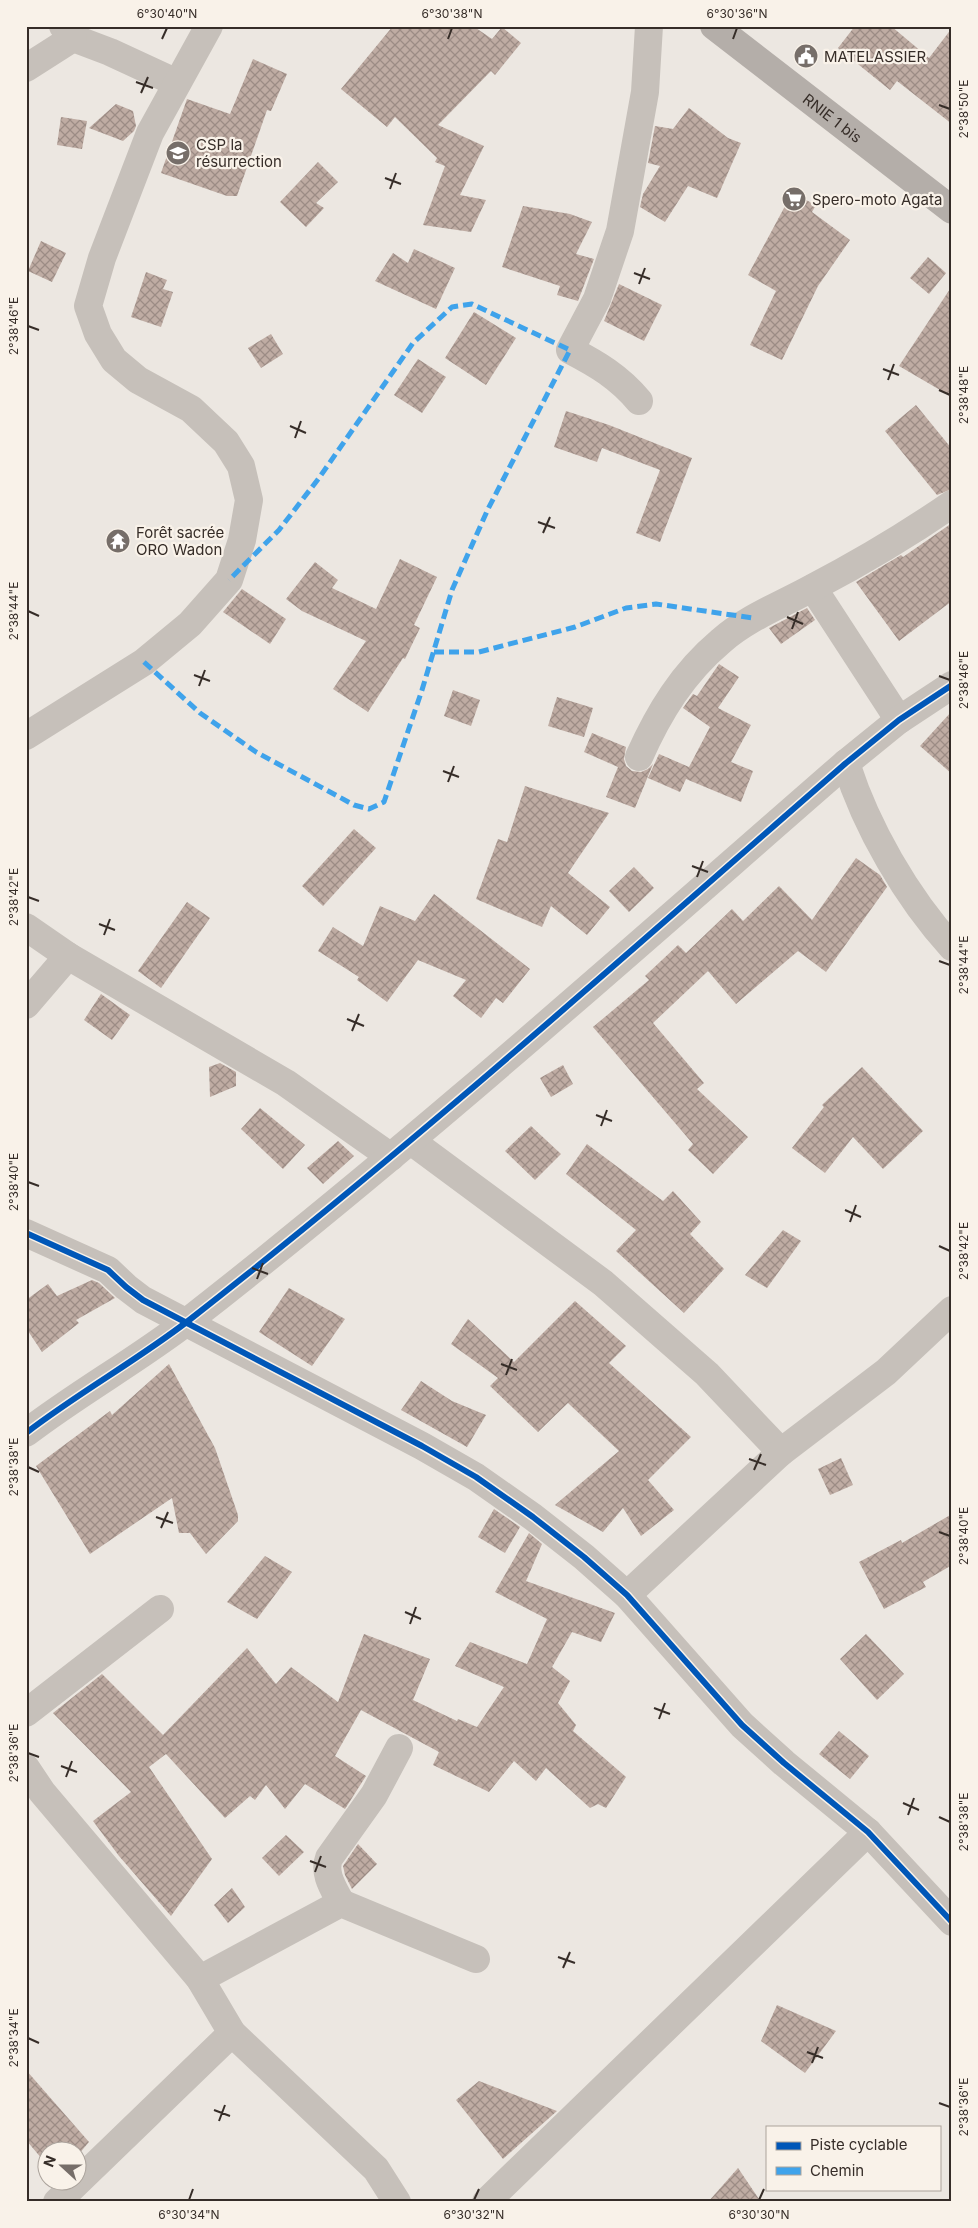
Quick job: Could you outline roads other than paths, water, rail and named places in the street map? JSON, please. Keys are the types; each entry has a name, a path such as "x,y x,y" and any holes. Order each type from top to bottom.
{"main road":[{"name":"RNIE 1 bis","path":"714,26 952,210"}],"street":[{"path":"26,736 144,662 190,624 229,580 242,540 249,500 241,466 226,442 192,409 138,380 114,360 98,334 88,306 102,258 150,133 209,26"},
{"path":"639,401 624,384 602,366 570,350 598,298 620,232 645,92 649,26"},
{"path":"26,68 68,32 177,83"},
{"path":"639,757 653,724 672,693 697,663 722,640 753,618 813,588 909,534 952,504"},
{"path":"813,588 899,720"},
{"path":"26,1434 52,1414 186,1323 401,1149 846,763 899,720 952,685"},
{"path":"846,763 853,786 913,898 952,947"},
{"path":"26,928 68,956 401,1149 603,1283 706,1374 781,1452"},
{"path":"26,1005 68,956"},
{"path":"26,1233 108,1270 143,1300 476,1476 569,1546 627,1595 742,1725 784,1763 868,1832 952,1922"},
{"path":"627,1595 781,1452 886,1372 952,1310"},
{"path":"26,1712 160,1609"},
{"path":"399,1748 377,1789 326,1864 326,1871 341,1903 476,1960"},
{"path":"26,1768 34,1799 200,1980 232,2033 376,2169 397,2202"},
{"path":"486,2202 868,1832"},
{"path":"200,1980 341,1903"},
{"path":"57,2202 232,2033"}],"place":[{"name":"MATELASSIER","path":"806,56"},
{"name":"CSP la résurrection","path":"178,153"},
{"name":"Spero-moto Agata","path":"794,199"},
{"name":"Forêt sacrée ORO Wadon","path":"118,541"}]}
